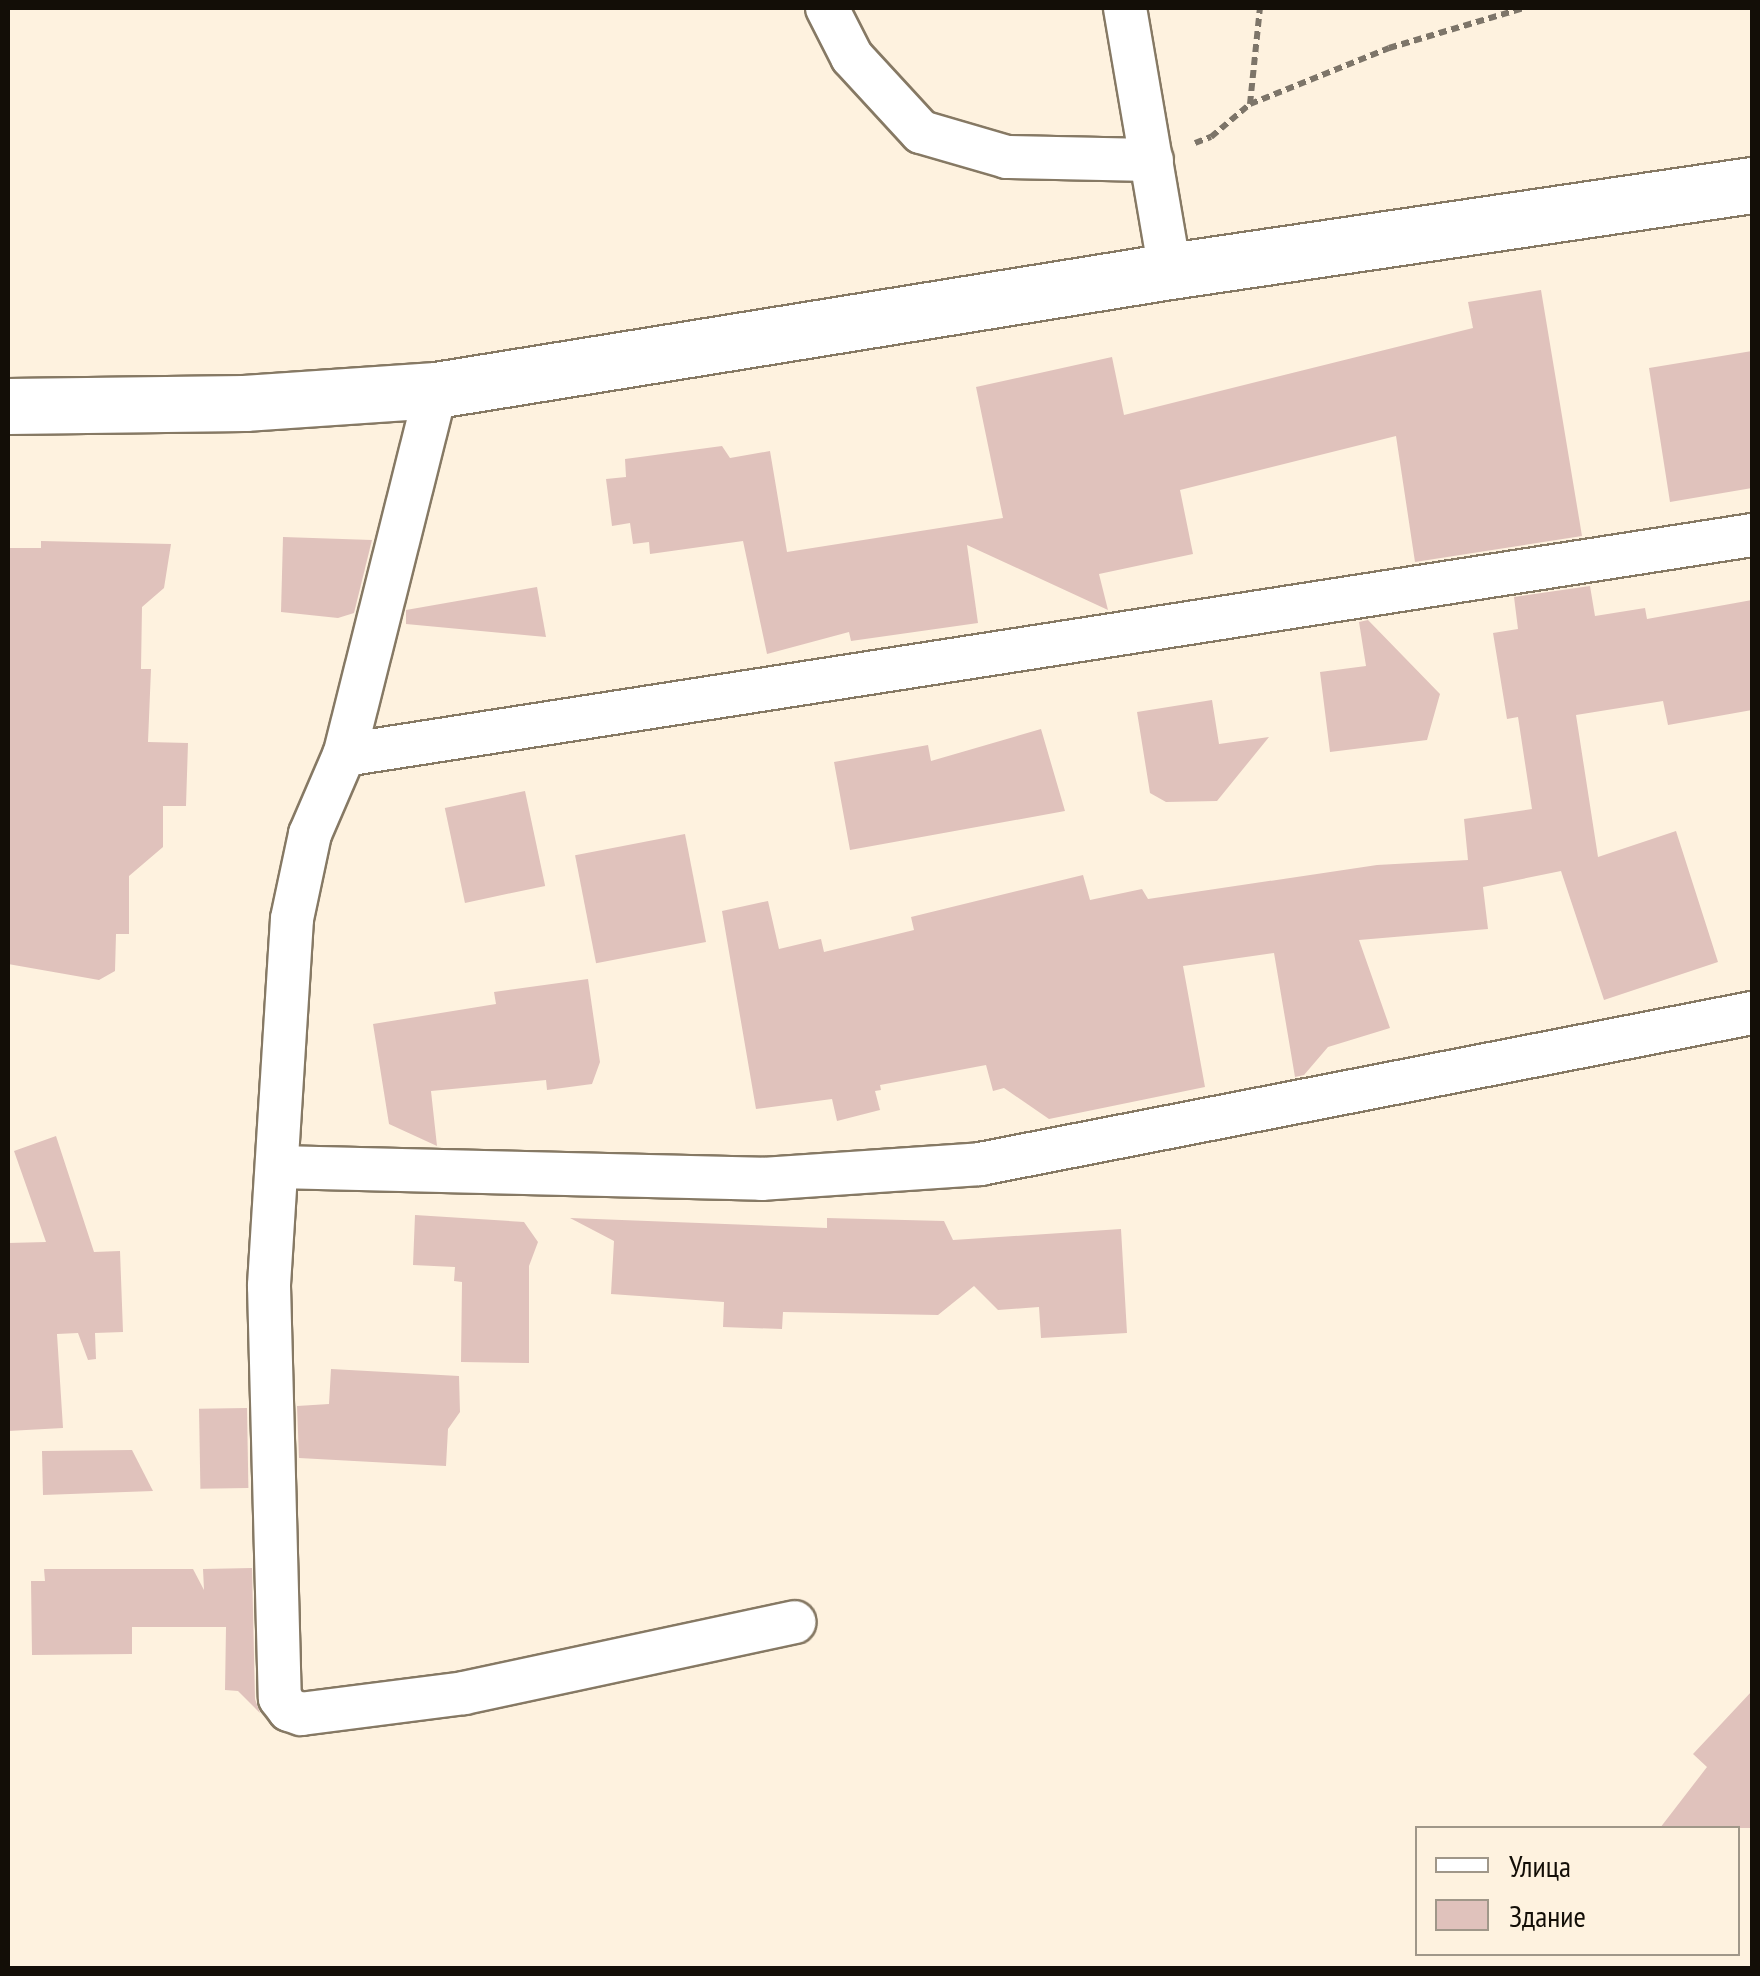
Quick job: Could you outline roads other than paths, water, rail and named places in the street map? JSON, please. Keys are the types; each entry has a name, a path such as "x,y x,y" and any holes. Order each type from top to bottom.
{"main road":[{"path":"8,406 244,403 436,390 1170,271 1752,186"}],"street":[{"path":"827,8 852,57 921,132 1007,157 1152,160"},
{"path":"1125,8 1170,271"},
{"path":"436,390 344,755 310,834 292,919 270,1286 280,1698 289,1710 300,1714 464,1693 794,1622"},
{"path":"344,755 1752,535"},
{"path":"277,1167 762,1180 980,1164 1752,1013"}]}
